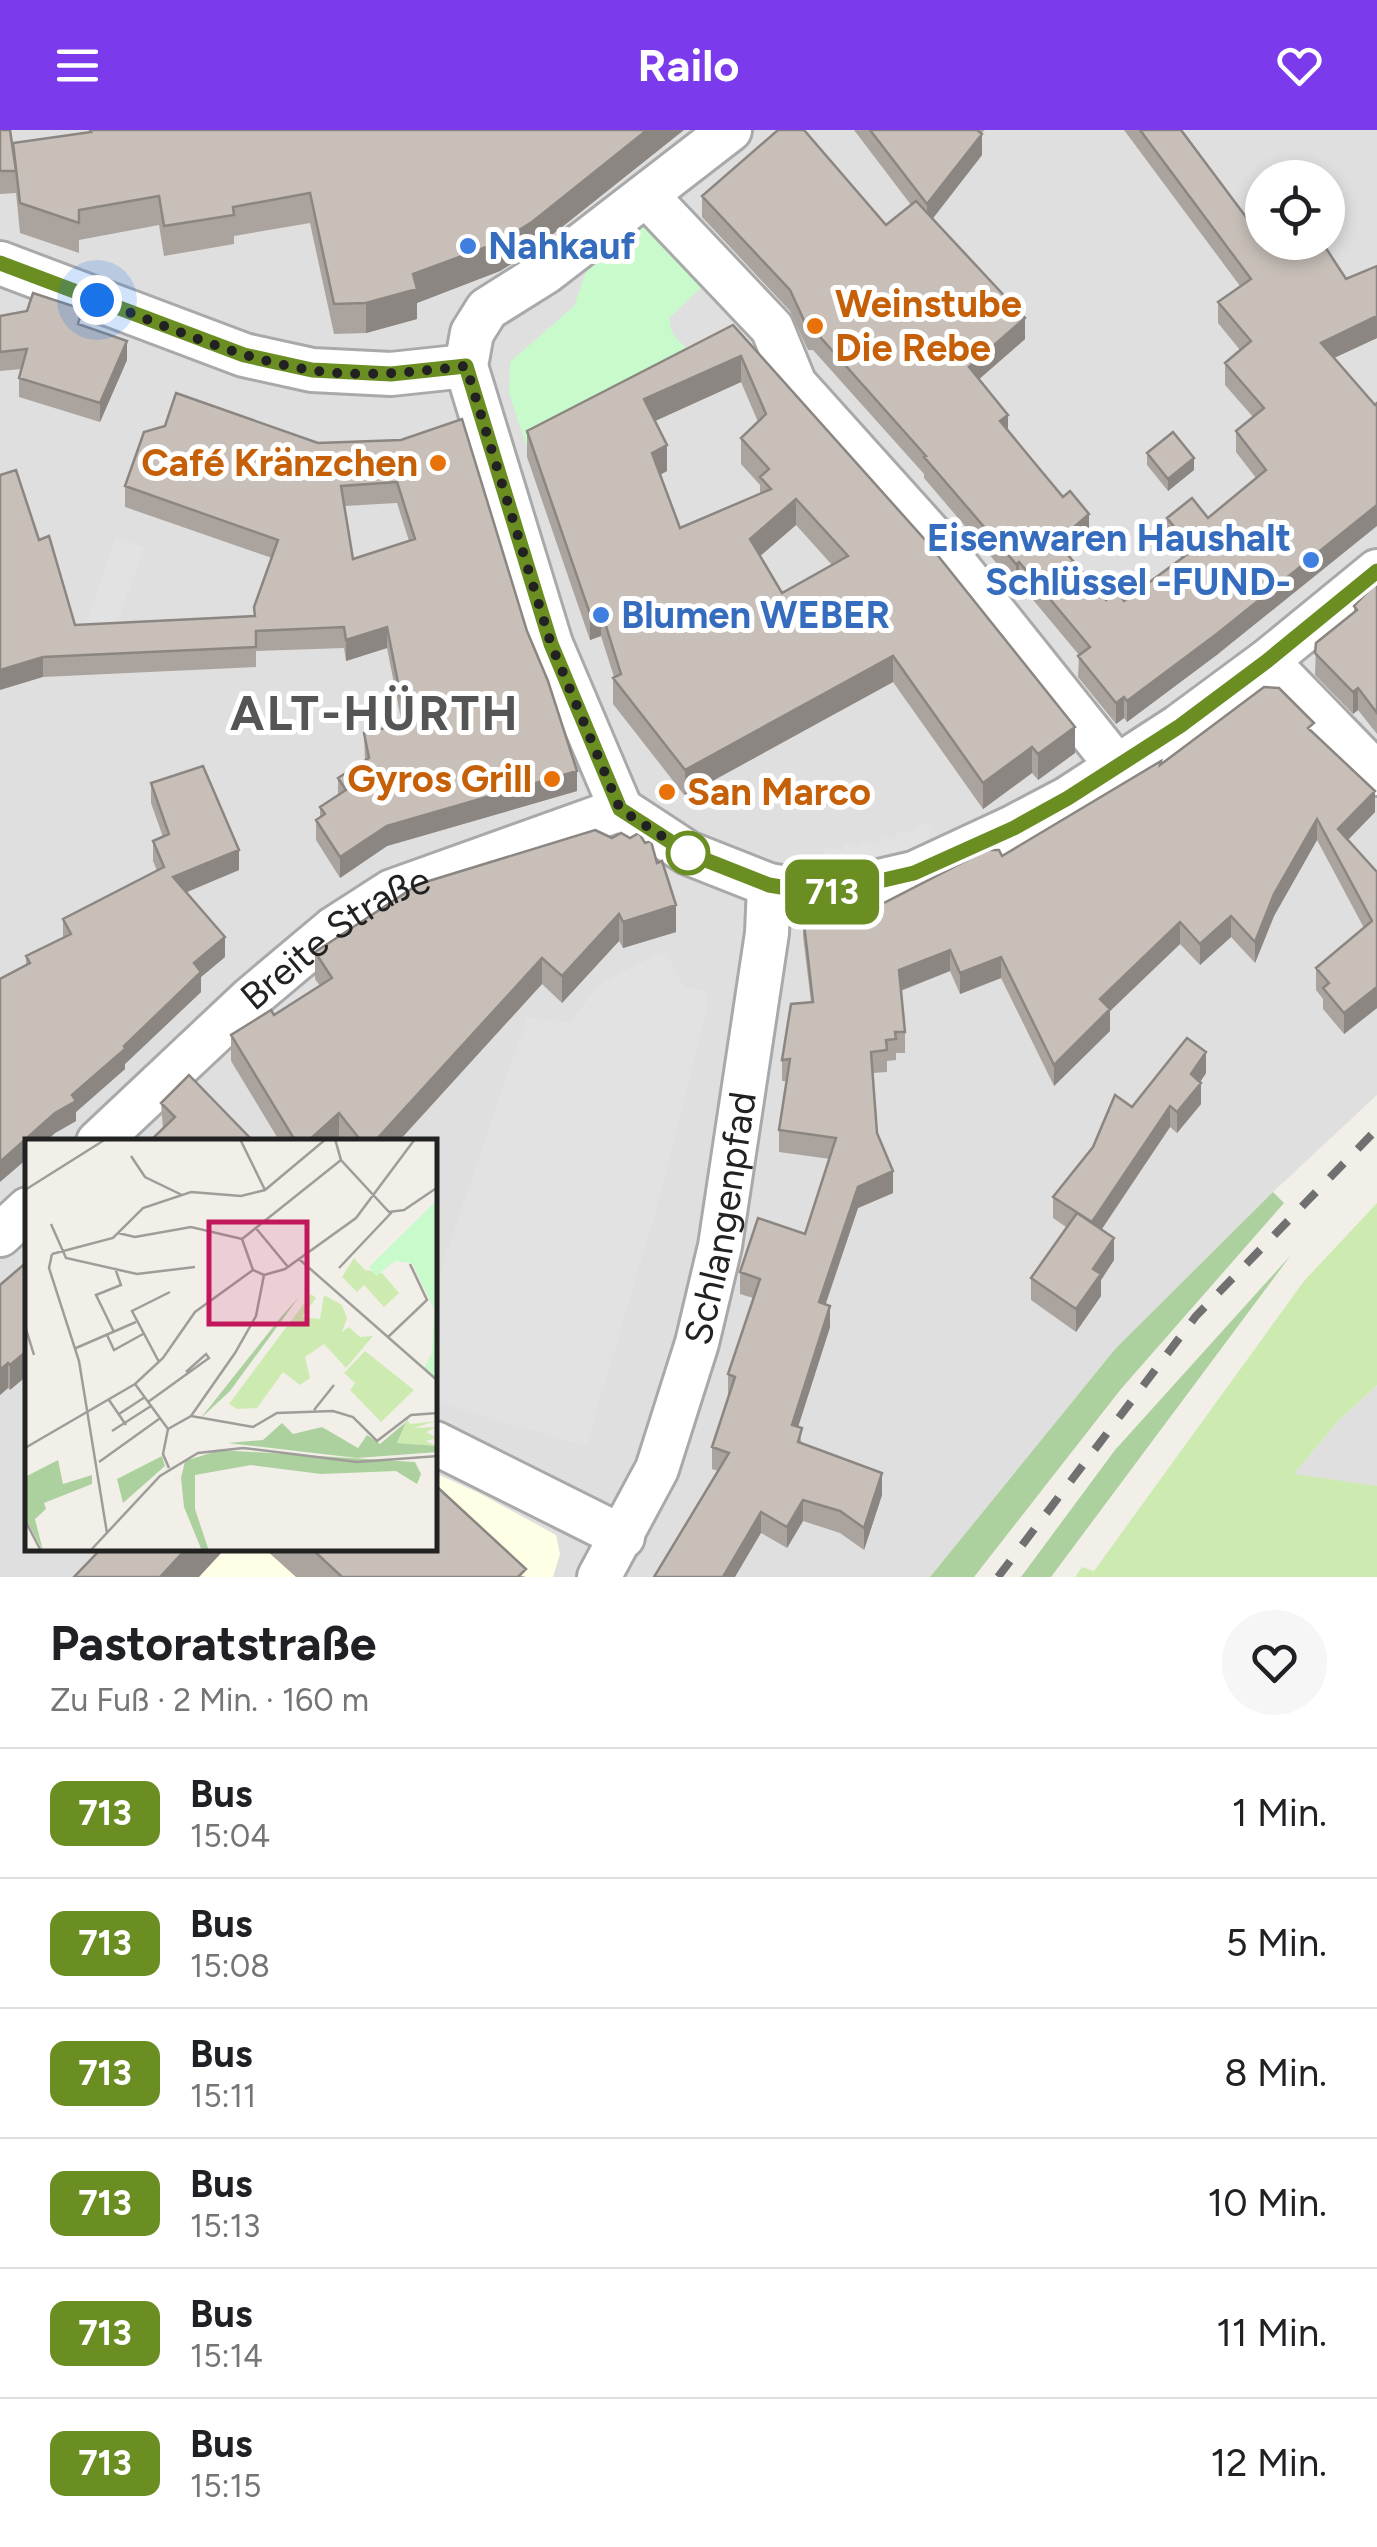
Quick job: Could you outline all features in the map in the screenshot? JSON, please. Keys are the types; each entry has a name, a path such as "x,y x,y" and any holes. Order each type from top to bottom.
{"street":[{"path":"730,130 546,272 486,308 472,333 466,366 551,644 620,809 688,853 769,885 823,894 914,873 1014,828 1180,726 1377,571"},
{"path":"647,196 772,328 795,384 946,552 1116,766"},
{"path":"0,263 244,355 312,370 371,373 466,366"},
{"path":"1267,661 1377,774"},
{"name":"Breite Straße","path":"101,1139 252,998 333,930 392,891 620,809"},
{"name":"Schlangenpfad","path":"599,1577 657,1468 696,1342 720,1246 767,933 769,885"},
{"path":"0,1235 25,1212"},
{"path":"438,1444 623,1538"}],"shaded area":[{"name":"ALT-HÜRTH","path":"0,130 1377,130 1377,1095 1116,1348 930,1577 0,1577"},
{"path":"116,537 144,547 110,644 82,634"},
{"path":"1345,565 1353,574 1258,651 1250,642"},
{"path":"919,822 933,827 919,855 814,877 827,846 842,851 846,842 859,847 863,840 878,845 882,835 894,840 900,830 912,834"},
{"path":"665,950 684,987 707,991 706,1013 653,1221 586,1446 438,1403 438,1276 527,1018 570,1022 599,985"},
{"path":"1377,1385 1377,1486 1293,1475 1338,1421"},
{"path":"438,1474 556,1535 560,1554 553,1577 74,1577 97,1552 438,1552"}],"green space":[{"path":"646,220 703,286 669,318 672,333 701,364 529,454 509,393 510,362 574,306 586,272"},
{"path":"1273,1192 1284,1203 1121,1389 974,1577 930,1577 1116,1348"},
{"path":"1377,1203 1377,1385 1338,1421 1294,1474 1377,1486 1377,1577 1075,1577 1082,1567 1094,1571 1304,1281"},
{"path":"1291,1255 1051,1577 1021,1577 1115,1450"}],"building":[{"path":"0,130 10,130 16,171 0,171"},
{"path":"90,130 647,130 532,222 500,242 413,274 417,289 366,303 334,304 310,193 233,207 234,215 164,226 159,196 79,210 79,223 20,203 13,143"},
{"path":"778,130 804,130 886,225 916,201 1025,318 969,367 1008,415 1000,421 1063,497 1070,491 1089,514 1057,542 1106,600 1117,591 1124,601 1193,550 1167,518 1192,498 1208,518 1266,470 1236,431 1264,408 1225,363 1251,341 1218,302 1251,279 1140,130 1181,130 1245,216 1245,260 1334,260 1346,279 1377,266 1377,316 1321,343 1377,403 1377,505 1218,633 1127,701 1124,697 1116,703 1078,656 1090,647 926,456 813,329 808,329 790,290 702,196"},
{"path":"870,130 977,130 982,134 927,204"},
{"path":"33,293 82,309 78,324 127,341 100,403 19,378 27,349 0,352 0,316 27,311"},
{"path":"733,325 927,542 1075,727 1038,754 1032,747 983,783 893,656 685,770 613,678 621,674 601,610 590,614 527,431","holes":["741,356 766,414 741,438 769,469 760,477 771,489 680,528 652,453 667,445 644,399","796,499 848,556 782,593 750,539"]},
{"path":"176,393 318,443 401,440 462,419 527,631 577,771 387,826 340,857 316,820 325,814 320,807 346,790 338,778 369,758 364,733 406,723 387,627 346,640 344,627 256,631 256,647 43,657 0,670 0,475 16,470 39,540 49,536 75,625 255,616 254,607 278,540 125,486 144,432 165,426","holes":["397,482 415,539 353,559 341,486"]},
{"path":"1173,432 1194,458 1168,479 1147,453"},
{"path":"1377,582 1377,713 1358,688 1353,692 1315,653 1316,643 1357,610 1354,606"},
{"path":"1264,687 1279,688 1314,723 1308,728 1375,791 1338,829 1377,872 1377,987 1344,1013 1323,988 1329,983 1316,968 1372,921 1317,819 1274,894 1255,942 1231,916 1200,944 1180,922 1100,999 1110,1009 1054,1065 1001,957 960,973 950,950 899,970 905,1032 895,1032 896,1039 886,1040 887,1050 871,1052 877,1133 893,1171 858,1187 819,1302 830,1306 792,1425 802,1428 798,1442 882,1473 864,1528 840,1511 803,1500 787,1527 761,1512 723,1577 654,1577 729,1453 712,1447 735,1377 728,1374 760,1279 740,1272 758,1218 805,1234 836,1138 779,1130 790,1059 782,1060 791,1004 813,1002 803,915 828,911 837,927 987,850 999,850 1002,856 1161,761 1160,765"},
{"path":"203,766 239,850 173,877 225,937 194,963 201,972 125,1049 72,1095 76,1101 55,1113 0,1162 0,979 30,963 26,956 71,934 63,919 164,867 153,841 169,834 151,783"},
{"path":"595,830 612,838 621,833 630,838 639,833 645,843 651,841 657,863 662,861 676,905 623,922 619,914 562,976 542,958 377,1139 360,1139 339,1113 310,1139 294,1139 231,1035 271,1010 274,1015 332,978 315,952 419,884"},
{"path":"1187,1038 1206,1052 1191,1074 1201,1083 1177,1112 1170,1106 1092,1222 1053,1197 1093,1147 1115,1095 1132,1107"},
{"path":"189,1075 251,1139 152,1139 175,1117 161,1103"},
{"path":"1077,1213 1114,1238 1093,1269 1101,1274 1076,1309 1031,1278"},
{"path":"25,1264 25,1352 0,1370 0,1285"},
{"path":"438,1488 526,1569 518,1577 342,1577 315,1552 438,1552"},
{"path":"98,1552 183,1552 160,1577 74,1577"}],"railway":[{"path":"998,1577 1196,1316 1377,1129"}],"bus line":[{"name":"713","path":"0,263 244,355 312,370 391,374 466,366 551,644 620,809 688,853 769,885 823,894 914,873 1014,828 1180,726 1377,571"}],"place":[{"name":"Nahkauf","path":"468,246"},
{"name":"Weinstube Die Rebe","path":"815,326"},
{"name":"Café Kränzchen","path":"438,463"},
{"name":"Eisenwaren Haushalt Schlüssel -FUND-","path":"1311,560"},
{"name":"Blumen WEBER","path":"601,615"},
{"name":"Gyros Grill","path":"552,779"},
{"name":"San Marco","path":"667,792"}],"district":[{"name":"ALT-HÜRTH","path":"375,713"}],"route":[{"path":"97,300 244,355 312,370 391,374 466,366 551,644 620,809 688,853"}]}
